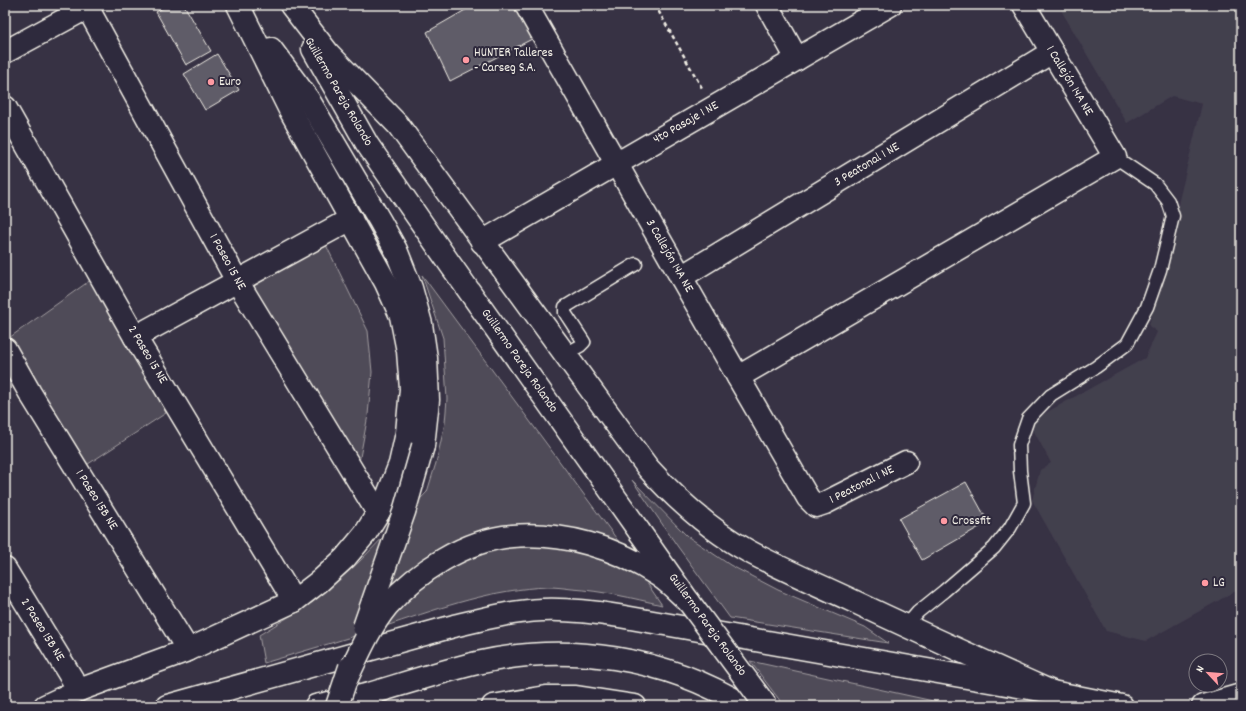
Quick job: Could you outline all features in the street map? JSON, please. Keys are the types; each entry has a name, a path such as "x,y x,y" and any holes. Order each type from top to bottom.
{"main road":[{"path":"45,706 79,690 188,650 294,601 320,581 345,558 365,534 386,500 397,471 407,433 411,389 408,351 401,316 386,283 351,218 290,110 238,5"},
{"path":"238,5 308,99 396,250 411,288 421,324 426,358 428,400 423,446 404,512 337,706"},
{"name":"Guillermo Pareja Rolando","path":"287,5 368,144 450,264 689,602 766,706"},
{"path":"291,5 328,53 398,125 648,468 690,511 719,532 748,550 906,626 1052,692"},
{"name":"3 Callejón 14A NE","path":"526,5 808,498 816,506"},
{"path":"767,5 797,59"},
{"name":"4to Pasaje 1 NE","path":"482,242 890,5"},
{"name":"1 Callejón 14A NE","path":"1024,5 1115,156"},
{"path":"5,52 88,6"},
{"name":"1 Paseo 15 NE","path":"88,6 237,281 378,513"},
{"name":"3 Peatonal 1 NE","path":"681,277 1052,52"},
{"name":"2 Paseo 15 NE","path":"5,107 135,337 294,601"},
{"path":"738,377 1115,156"},
{"path":"135,337 351,218"},
{"name":"1 Paseo 15B NE","path":"5,349 34,400 188,650"},
{"name":"1 Peatonal 1 NE","path":"816,506 825,503 906,462"},
{"path":"346,680 370,630 386,607 407,585 435,564 461,551 511,536 543,536 571,539 612,551 634,560 660,576 689,602"},
{"name":"2 Paseo 15B NE","path":"5,569 79,690"},
{"path":"167,706 454,626 500,615 541,610 580,611 619,616 1052,692 1122,706"},
{"path":"316,706 364,695 433,674 477,663 541,654 580,654 615,658 649,665 680,675 745,706"},
{"path":"1203,706 1241,695"},
{"path":"493,706 546,697 576,697 635,706"}],"lane":[{"path":"906,626 918,612 944,592 994,548 1010,528 1024,504 1019,445 1028,419 1051,395 1096,367 1127,344 1148,307 1160,270 1173,216 1168,201 1155,184 1115,156"},
{"path":"565,354 580,346 584,342 565,313 565,307 636,264"}],"path":[{"path":"655,5 713,108"}],"shaded area":[{"path":"1058,5 1241,5 1241,588 1146,641 1106,631 1032,500 1040,470 1051,463 1029,422 1145,358 1157,332 1149,326 1202,104 1172,96 1127,123"},
{"path":"325,243 368,331 372,372 368,415 357,473 251,288"},
{"path":"422,275 616,538 662,605 629,597 584,590 548,587 528,588 488,595 449,605 264,663 259,635 313,602 359,562 427,492 436,463 445,423 447,399 443,338"},
{"path":"95,277 166,413 82,468 6,340"},
{"path":"632,480 687,536 730,565 778,590 865,627 888,643 730,618 678,547"},
{"path":"750,661 956,706 784,706"}],"building":[{"path":"168,5 184,5 211,51 186,65 156,12"},
{"name":"HUNTER Talleres - Carseg S.A.","path":"474,5 516,5 534,38 450,81 427,32"},
{"name":"Euro","path":"217,54 239,90 205,110 184,74"},
{"name":"Crossfit","path":"966,482 988,522 922,560 899,519"}],"place":[{"name":"HUNTER Talleres - Carseg S.A.","path":"466,60"},
{"name":"Euro","path":"211,82"},
{"name":"Crossfit","path":"944,521"},
{"name":"LG","path":"1205,583"}]}
